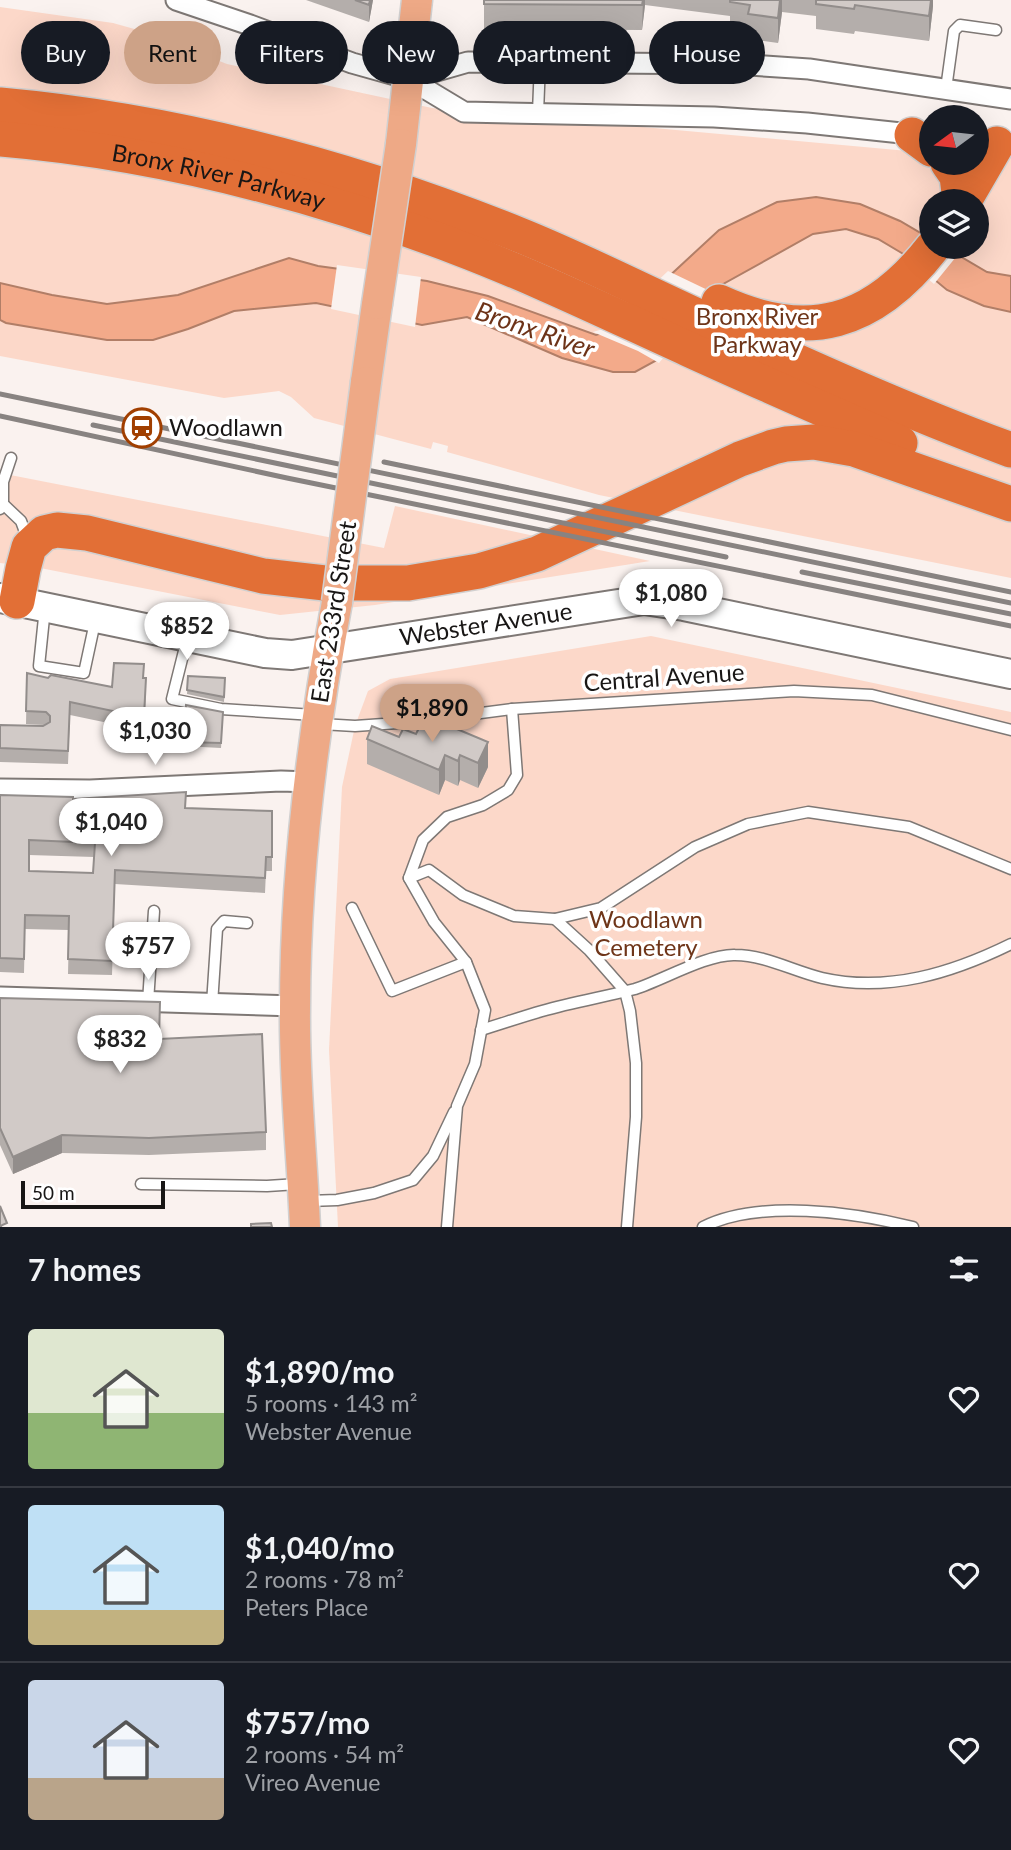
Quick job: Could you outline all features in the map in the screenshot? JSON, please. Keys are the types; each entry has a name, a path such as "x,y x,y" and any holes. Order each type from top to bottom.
{"highway":[{"name":"Bronx River Parkway","path":"0,105 151,127 242,146 353,177 489,223 629,273 714,312 905,409 1011,450"},
{"name":"Bronx River Parkway","path":"0,139 152,161 221,175 312,199 456,247 895,440 1011,485"},
{"path":"969,189 995,144"},
{"path":"714,312 789,324 814,323 854,313 888,294 923,259"},
{"path":"21,602 23,569 29,547 44,533 66,530 87,533 263,576 325,583 408,583 457,576 519,560 562,543 740,459 773,447 800,443 827,443 854,449 1011,504"}],"main road":[{"name":"East 233rd Street","path":"415,21 417,0"},
{"name":"East 233rd Street","path":"303,1204 295,1006 305,807 337,602 407,84"},
{"name":"Webster Avenue","path":"21,602 274,654 292,655 644,600 1011,674"}],"street":[{"path":"176,0 362,67"},
{"path":"635,63 759,65 809,69 1011,99"},
{"path":"416,84 464,112 777,120 919,139"},
{"path":"0,789 90,790 309,782"},
{"path":"0,997 295,1006"}],"lane":[{"path":"946,89 954,31 960,25 996,30"},
{"path":"538,113 539,84"},
{"path":"11,458 3,482 1,507 21,521 29,547"},
{"path":"21,602 38,666 84,673 96,618"},
{"name":"Central Avenue","path":"188,637 172,699 221,709 355,726 412,722 512,709 794,691 872,695 1011,730"},
{"path":"141,1184 267,1186 303,1204 374,1193 413,1180 433,1156 475,1064 485,1010 466,962 434,922 409,878 423,840 447,817 483,805 508,790 517,775 512,709"},
{"path":"409,878 429,870 463,895 514,916 555,919 601,908 695,846 748,824 808,812 909,827 1011,869"},
{"path":"352,908 392,991 466,962"},
{"path":"148,1002 154,911"},
{"path":"555,919 589,950 625,991 630,1011 636,1063 636,1117 627,1227"},
{"path":"212,1004 218,929 224,921 247,923"},
{"path":"481,1030 542,1011 625,991 706,961 733,954 760,958 821,977 880,983 930,976 976,961 1011,944"},
{"path":"447,1227 457,1106"},
{"path":"703,1227 763,1210 828,1213 913,1227"}],"green space":[{"name":"Bronx River Parkway","path":"0,7 99,21 21,21 21,84 110,84 110,23 124,26 124,84 221,84 221,62 235,66 235,84 320,84 432,108 908,151 919,157 919,175 989,175 989,154 1011,158 1011,578 599,495 447,452 448,446 433,442 431,449 314,418 291,397 279,391 224,398 0,356"},
{"path":"0,473 384,548 395,506 650,561 375,605 280,615 35,567 0,563"},
{"name":"Woodlawn Cemetery","path":"651,636 1011,712 1011,1227 338,1227 329,1050 342,787 355,726 368,691 390,679"}],"water":[{"name":"Bronx River","path":"816,197 860,204 900,221 919,232 919,259 965,259 987,272 1011,276 1011,312 984,306 947,290 905,255 878,239 846,229 813,234 716,288 657,360 635,372 613,372 562,358 467,317 422,325 316,303 234,311 153,340 107,340 0,320 0,283 107,304 178,295 289,258 318,266 427,281 488,296 596,335 611,330 719,230 777,202"}],"pier":[{"path":"919,252 919,259 954,259 934,284 903,258"},
{"path":"337,265 421,277 415,327 331,309"},
{"path":"668,271 716,294 659,363 593,332 609,327"}],"building":[{"path":"355,0 370,0 369,5"},
{"path":"484,0 643,0 642,5 484,4"},
{"path":"730,0 780,0 778,18 748,14 750,5"},
{"path":"816,0 931,0 929,16 855,5 854,9 816,4"},
{"path":"114,663 144,664 144,716 140,716 140,729 112,728 113,711 70,702 68,751 0,748 0,725 43,726 50,722 50,716 46,712 26,711 27,673 112,687"},
{"path":"188,676 225,678 224,697 187,690"},
{"path":"186,705 223,712 221,743 183,742"},
{"path":"433,719 488,742 478,763 460,755 458,761 445,755 439,770 367,739 372,726 399,737 403,729 416,734 422,722 431,724"},
{"path":"186,792 185,808 272,811 272,857 266,857 265,878 115,870 112,961 68,959 69,916 25,915 24,959 0,958 0,795 73,799","holes":["29,840 95,843 93,873 29,871"]},
{"path":"0,998 160,1002 159,1039 262,1034 266,1132 149,1138 62,1135 13,1157 0,1128"},
{"path":"0,1206 7,1223 0,1226"},
{"path":"271,1223 272,1227 251,1227 251,1224"}],"railway":[{"path":"0,394 1011,603"},
{"path":"0,416 287,478 1011,626"},
{"path":"93,425 726,557"},
{"path":"384,462 1011,592"},
{"path":"802,572 1011,614"}],"place":[{"name":"Woodlawn","path":"142,428"}]}
